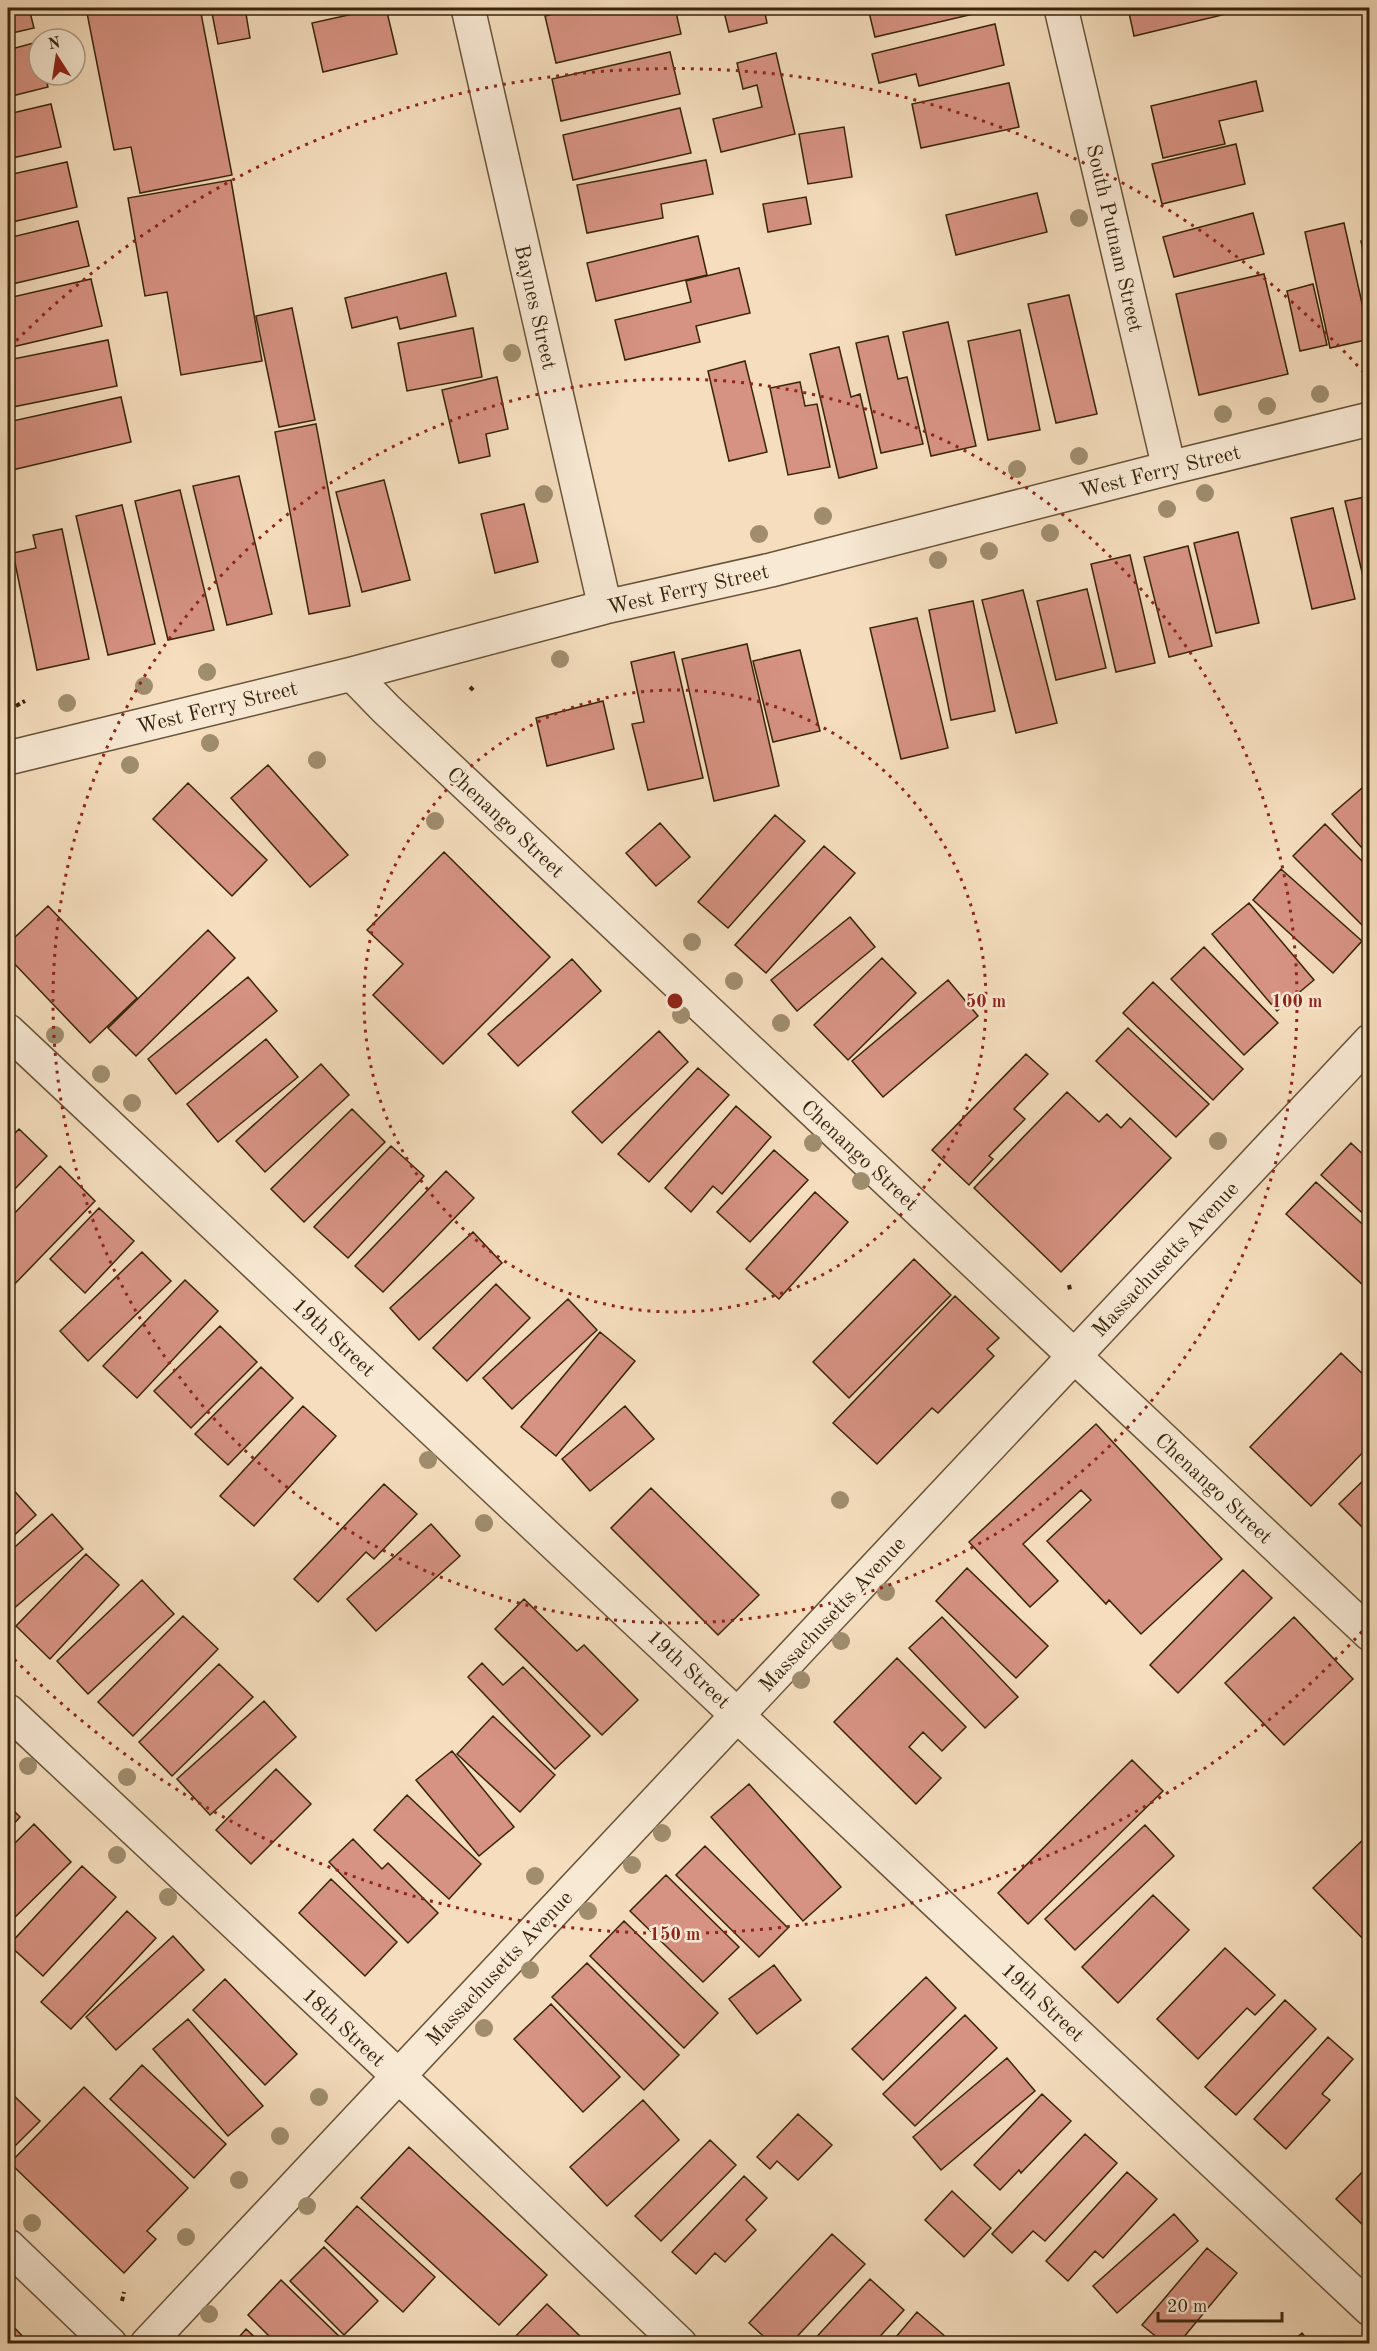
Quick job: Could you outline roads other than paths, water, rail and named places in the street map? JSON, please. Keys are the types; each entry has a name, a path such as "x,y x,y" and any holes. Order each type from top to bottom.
{"street":[{"name":"Baynes Street","path":"468,8 605,607"},
{"name":"South Putnam Street","path":"1061,8 1169,468"},
{"name":"West Ferry Street","path":"8,758 352,674 605,607 771,570 1370,419"},
{"name":"Chenango Street","path":"352,674 1370,1634"},
{"name":"19th Street","path":"8,1031 1370,2309"},
{"name":"Massachusetts Avenue","path":"147,2343 1370,1041"},
{"name":"18th Street","path":"8,1711 680,2343"},
{"path":"8,2246 110,2343"}]}
